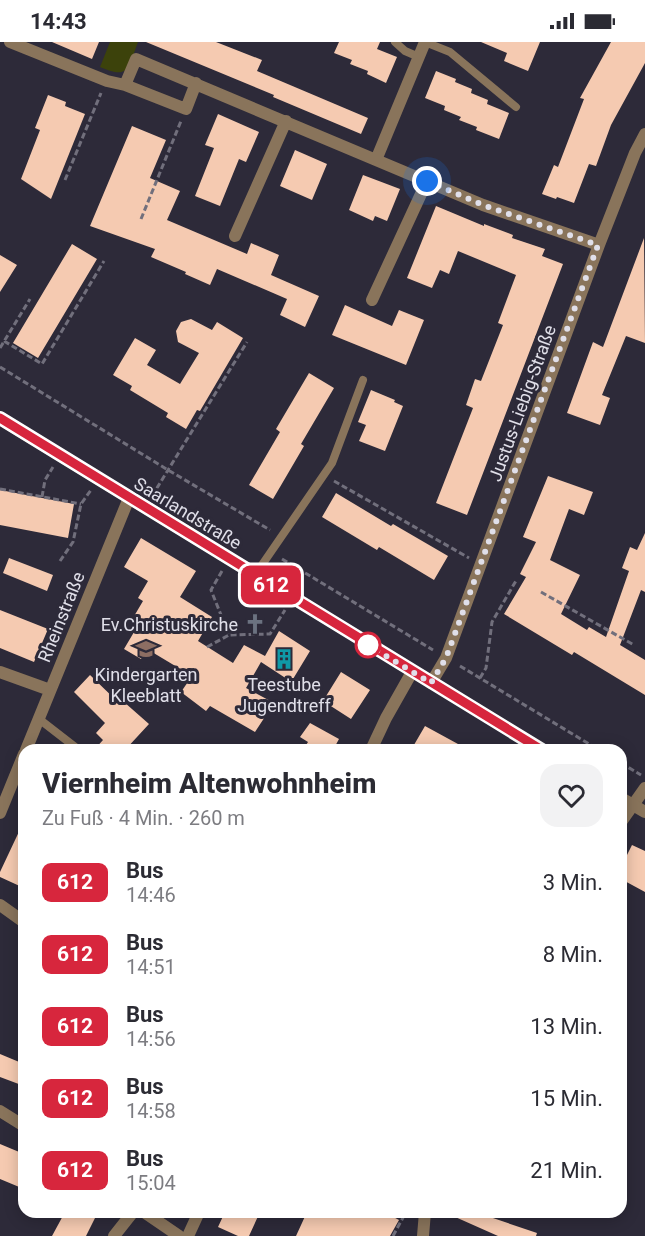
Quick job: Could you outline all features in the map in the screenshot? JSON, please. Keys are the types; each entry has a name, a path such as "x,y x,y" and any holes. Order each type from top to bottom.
{"street":[{"path":"10,42 107,81 125,85 186,109 196,83"},
{"path":"376,160 425,42"},
{"path":"125,85 136,59 483,205 598,245"},
{"path":"235,236 286,122"},
{"name":"Justus-Liebig-Straße","path":"431,683 446,658 598,245 635,153 645,134"},
{"path":"372,300 427,181"},
{"name":"Saarlandstraße","path":"0,418 532,744"},
{"name":"Rheinstraße","path":"29,744 129,498"},
{"path":"0,672 50,690"},
{"path":"374,744 412,672"},
{"path":"0,813 18,769"},
{"path":"627,814 645,788"},
{"path":"627,802 645,812"},
{"path":"0,905 18,918"},
{"path":"0,1111 18,1122"},
{"path":"114,1236 128,1218"},
{"path":"153,1218 179,1236"},
{"path":"188,1236 196,1218"},
{"path":"423,1236 424,1218"}],"lane":[{"path":"395,42 405,51 419,57"},
{"path":"425,42 450,52 516,106"},
{"path":"255,575 332,463 363,380"},
{"path":"39,719 71,744"}],"path":[{"path":"66,180 107,81"},
{"path":"141,219 186,109"},
{"path":"4,341 42,364 104,261"},
{"path":"0,348 30,299"},
{"path":"145,508 247,342"},
{"path":"0,366 168,471 282,537"},
{"path":"42,497 45,480 61,456"},
{"path":"324,476 482,563"},
{"path":"60,561 73,542 81,504 99,479"},
{"path":"0,489 81,504"},
{"path":"228,635 211,590 229,559"},
{"path":"480,678 486,668 492,622 517,579"},
{"path":"541,592 634,645"},
{"path":"207,647 228,635 270,634 292,598"},
{"path":"627,766 645,777"},
{"path":"393,1236 403,1218"}],"green space":[{"path":"110,42 138,42 129,65 123,72 100,67"}],"building":[{"path":"52,42 99,42 92,59"},
{"path":"146,42 216,42 262,60 257,71 368,118 361,134"},
{"path":"339,42 380,42 377,49 397,57 386,83 367,74 368,71 350,64 352,60 334,53"},
{"path":"481,42 540,42 528,71 504,61 507,53"},
{"path":"611,42 645,42 645,63 611,125 596,166 589,164 574,203 542,194 554,165 558,167 584,99 580,98"},
{"path":"436,71 472,89 471,93 488,100 487,104 509,113 499,139 476,130 477,127 459,120 461,117 444,110 445,106 425,98"},
{"path":"48,95 66,102 65,106 85,114 51,199 21,179 40,130 35,128"},
{"path":"218,114 259,132 246,162 239,159 220,206 195,196 214,148 205,145"},
{"path":"132,126 166,140 150,178 180,191 167,220 247,254 251,243 279,255 271,275 319,296 305,327 280,315 287,299 217,269 210,285 151,257 155,249 90,226"},
{"path":"295,150 327,164 312,200 280,186"},
{"path":"363,175 400,189 387,221 375,216 373,221 349,210"},
{"path":"436,206 513,235 512,238 545,249 542,256 563,264 467,515 436,503 473,408 466,405 475,379 481,381 503,325 498,323 516,275 458,251 449,274 440,270 432,288 407,278"},
{"path":"644,238 645,343 626,336 602,395 610,398 600,425 567,413 593,342 603,347"},
{"path":"72,244 97,259 38,358 13,343"},
{"path":"0,255 17,265 0,292"},
{"path":"345,305 392,326 399,310 424,320 406,365 332,335"},
{"path":"191,319 212,330 217,322 243,338 200,411 197,410 186,429 166,417 168,413 130,390 132,386 113,375 135,338 156,350 147,365 180,384 199,353 178,342 176,331 181,322"},
{"path":"309,373 334,388 301,444 304,446 273,499 249,485 280,432 276,429"},
{"path":"371,390 403,406 385,451 359,441 366,425 358,422"},
{"path":"548,476 593,492 584,515 569,509 550,560 580,575 561,614 587,630 589,627 606,637 629,571 622,568 630,547 637,550 645,533 645,592 641,590 620,645 645,660 645,695 574,652 572,655 504,614 526,577 520,574 536,542 523,537"},
{"path":"0,490 74,504 68,538 0,525"},
{"path":"336,493 448,556 434,580 322,517"},
{"path":"141,538 196,571 180,597 212,617 198,641 233,663 244,645 265,656 279,631 310,651 293,679 287,679 261,662 246,688 274,703 255,732 210,706 206,711 181,692 192,676 147,649 141,659 124,649 137,627 130,623 143,601 138,598 148,581 124,567"},
{"path":"9,558 53,575 47,591 3,573"},
{"path":"0,610 48,629 34,662 0,648"},
{"path":"341,672 370,690 351,719 323,701"},
{"path":"90,675 121,705 124,702 149,724 131,744 99,744 103,740 96,733 105,723 74,692"},
{"path":"310,723 339,739 336,744 307,744 308,742 300,737"},
{"path":"425,726 458,744 414,744"},
{"path":"18,834 18,885 0,877 0,872"},
{"path":"632,845 645,851 645,892 627,882 627,855"},
{"path":"0,1054 18,1062 18,1084 0,1077"},
{"path":"0,1144 18,1152 18,1186 0,1179"},
{"path":"62,1218 95,1218 86,1236 52,1236"},
{"path":"222,1218 257,1218 249,1236 238,1236 218,1227"},
{"path":"304,1218 395,1218 399,1220 390,1236 296,1236"},
{"path":"458,1218 493,1218 537,1233 536,1236 498,1236"}],"bus line":[{"name":"612","path":"0,418 532,744"}],"place":[{"name":"Ev.Christuskirche","path":"255,624"},
{"name":"Kindergarten Kleeblatt","path":"146,649"},
{"name":"Teestube Jugendtreff","path":"284,659"}],"route":[{"path":"368,645 431,683 446,658 598,245 483,205 427,181"}]}
